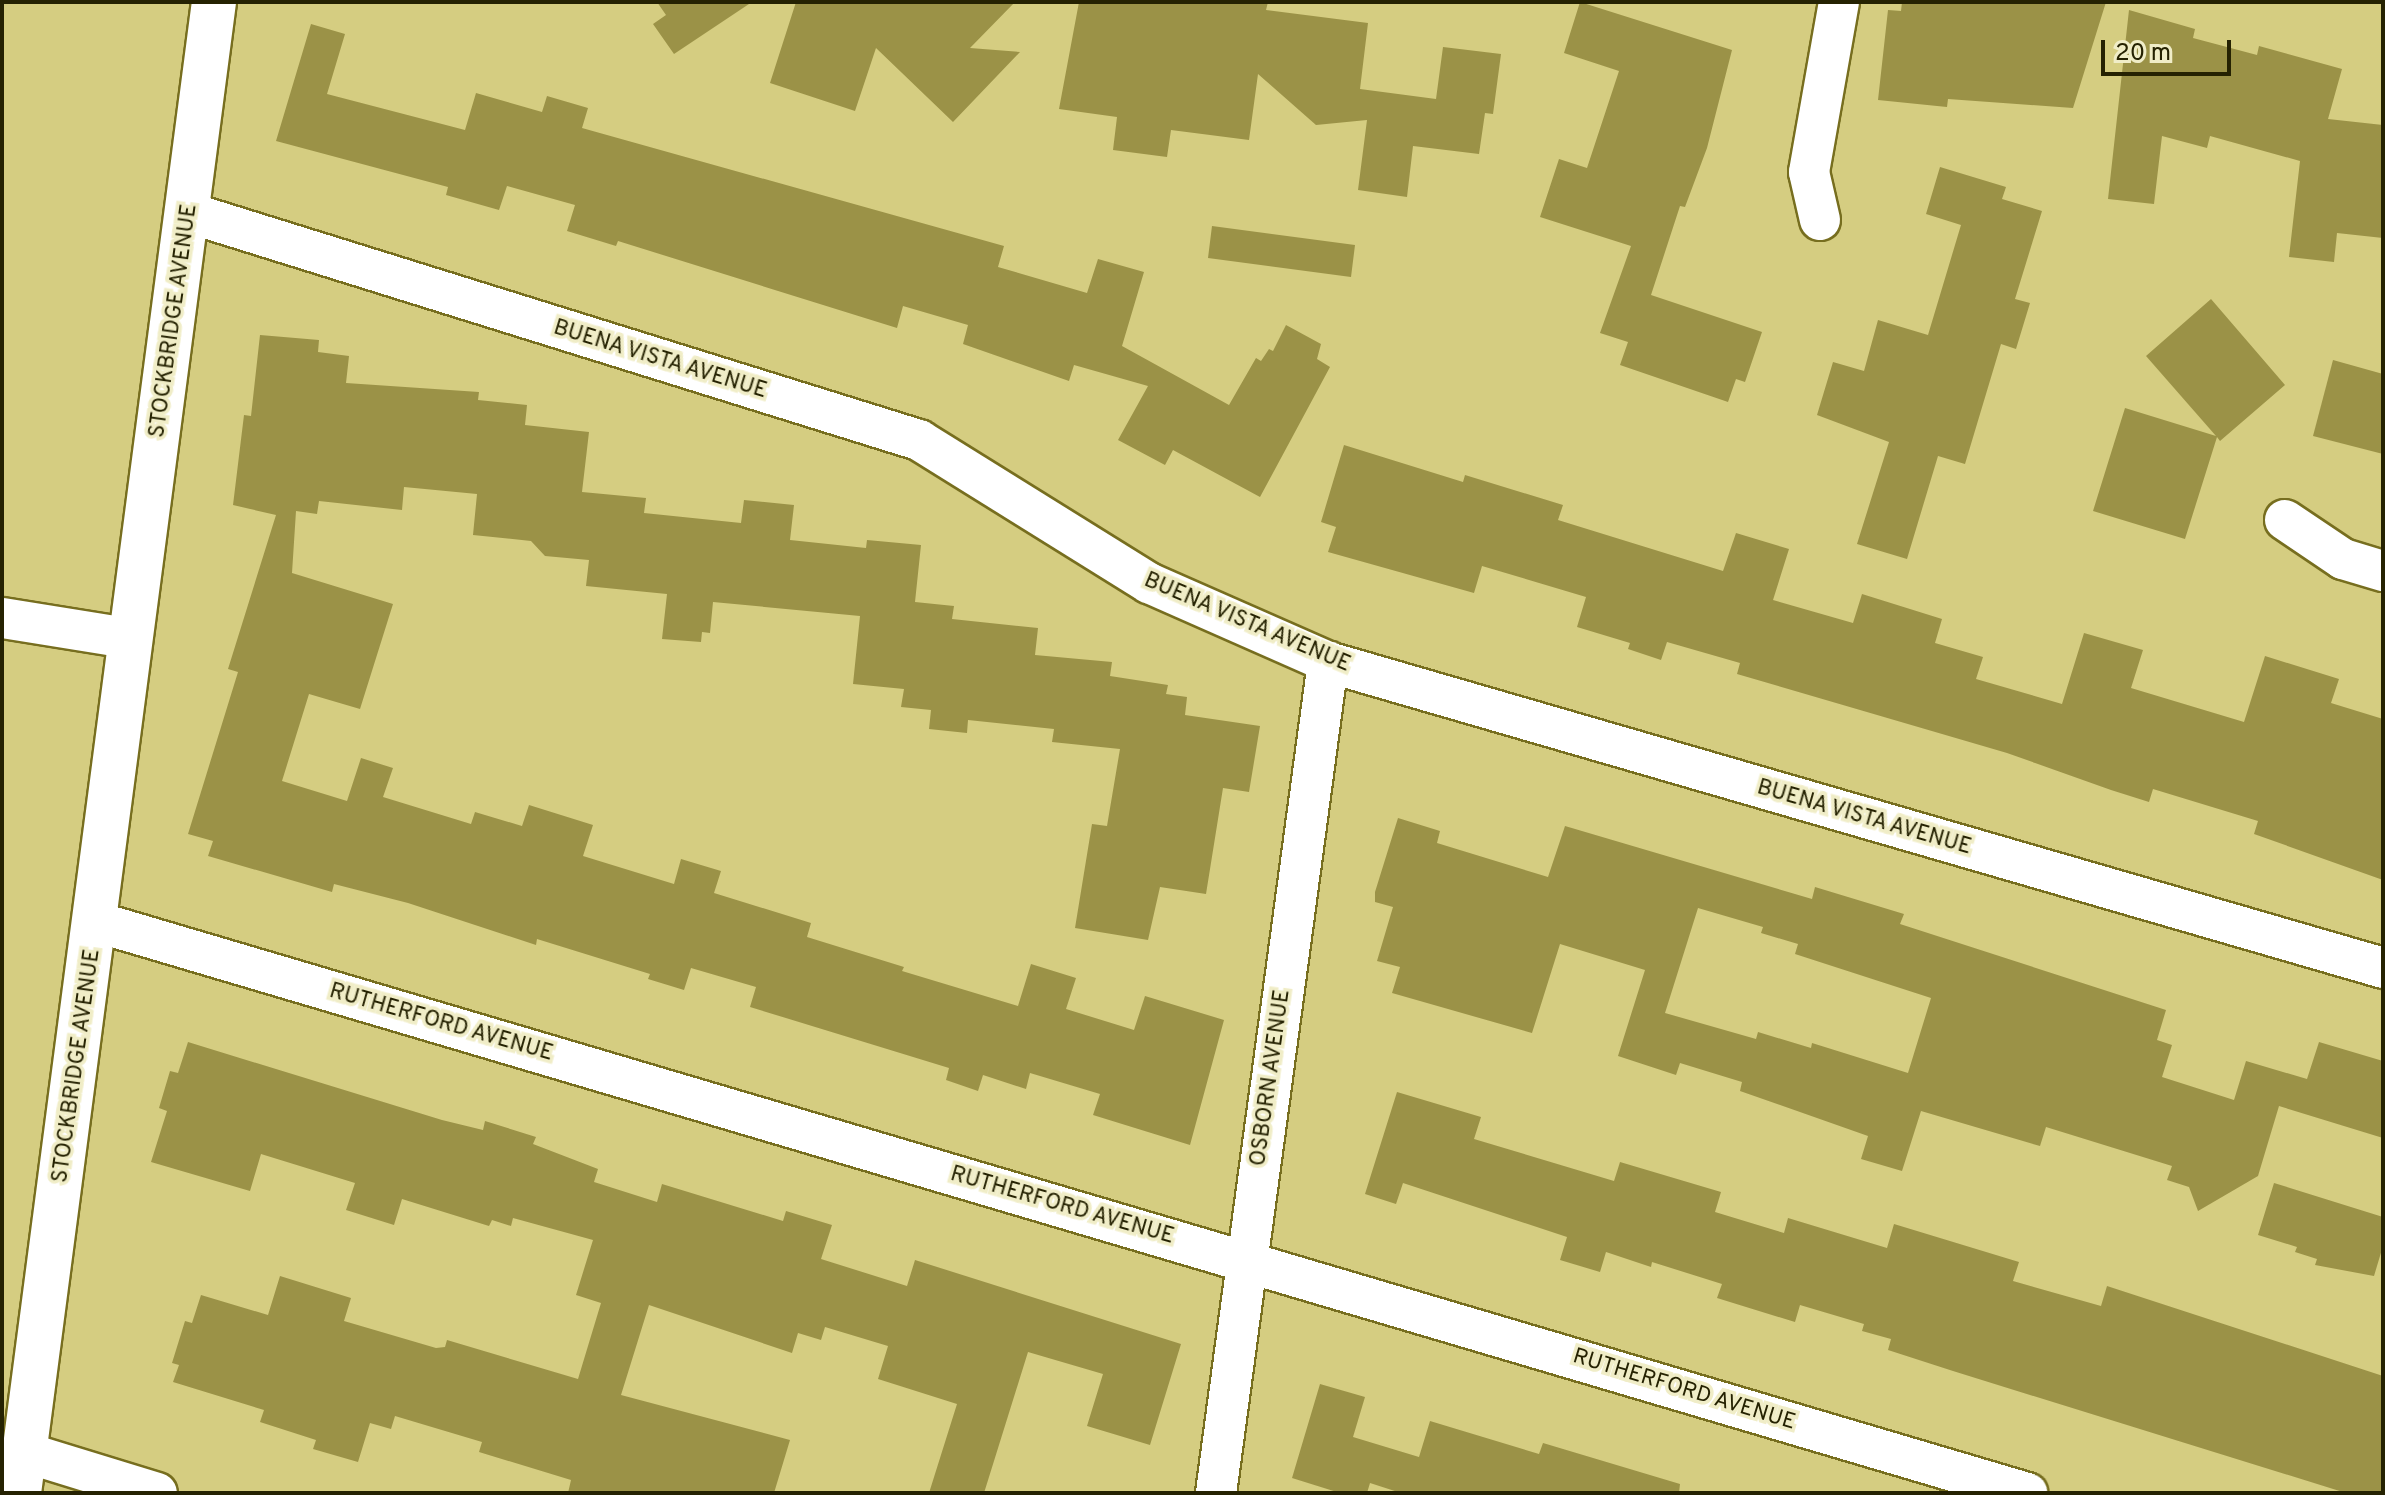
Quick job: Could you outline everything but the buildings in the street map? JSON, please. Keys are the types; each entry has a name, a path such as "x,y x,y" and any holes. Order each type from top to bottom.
{"street":[{"name":"STOCKBRIDGE AVENUE","path":"22,1472 97,922 127,638 190,213 214,2"},
{"path":"1820,220 1809,172 1839,2"},
{"name":"BUENA VISTA AVENUE","path":"190,213 919,440 1149,583 1328,662 2383,968"},
{"path":"2285,520 2343,559 2383,571"},
{"path":"2,618 127,638"},
{"name":"OSBORN AVENUE","path":"1216,1493 1328,662"},
{"name":"RUTHERFORD AVENUE","path":"97,922 2027,1493"},
{"path":"22,1472 157,1493"}]}
